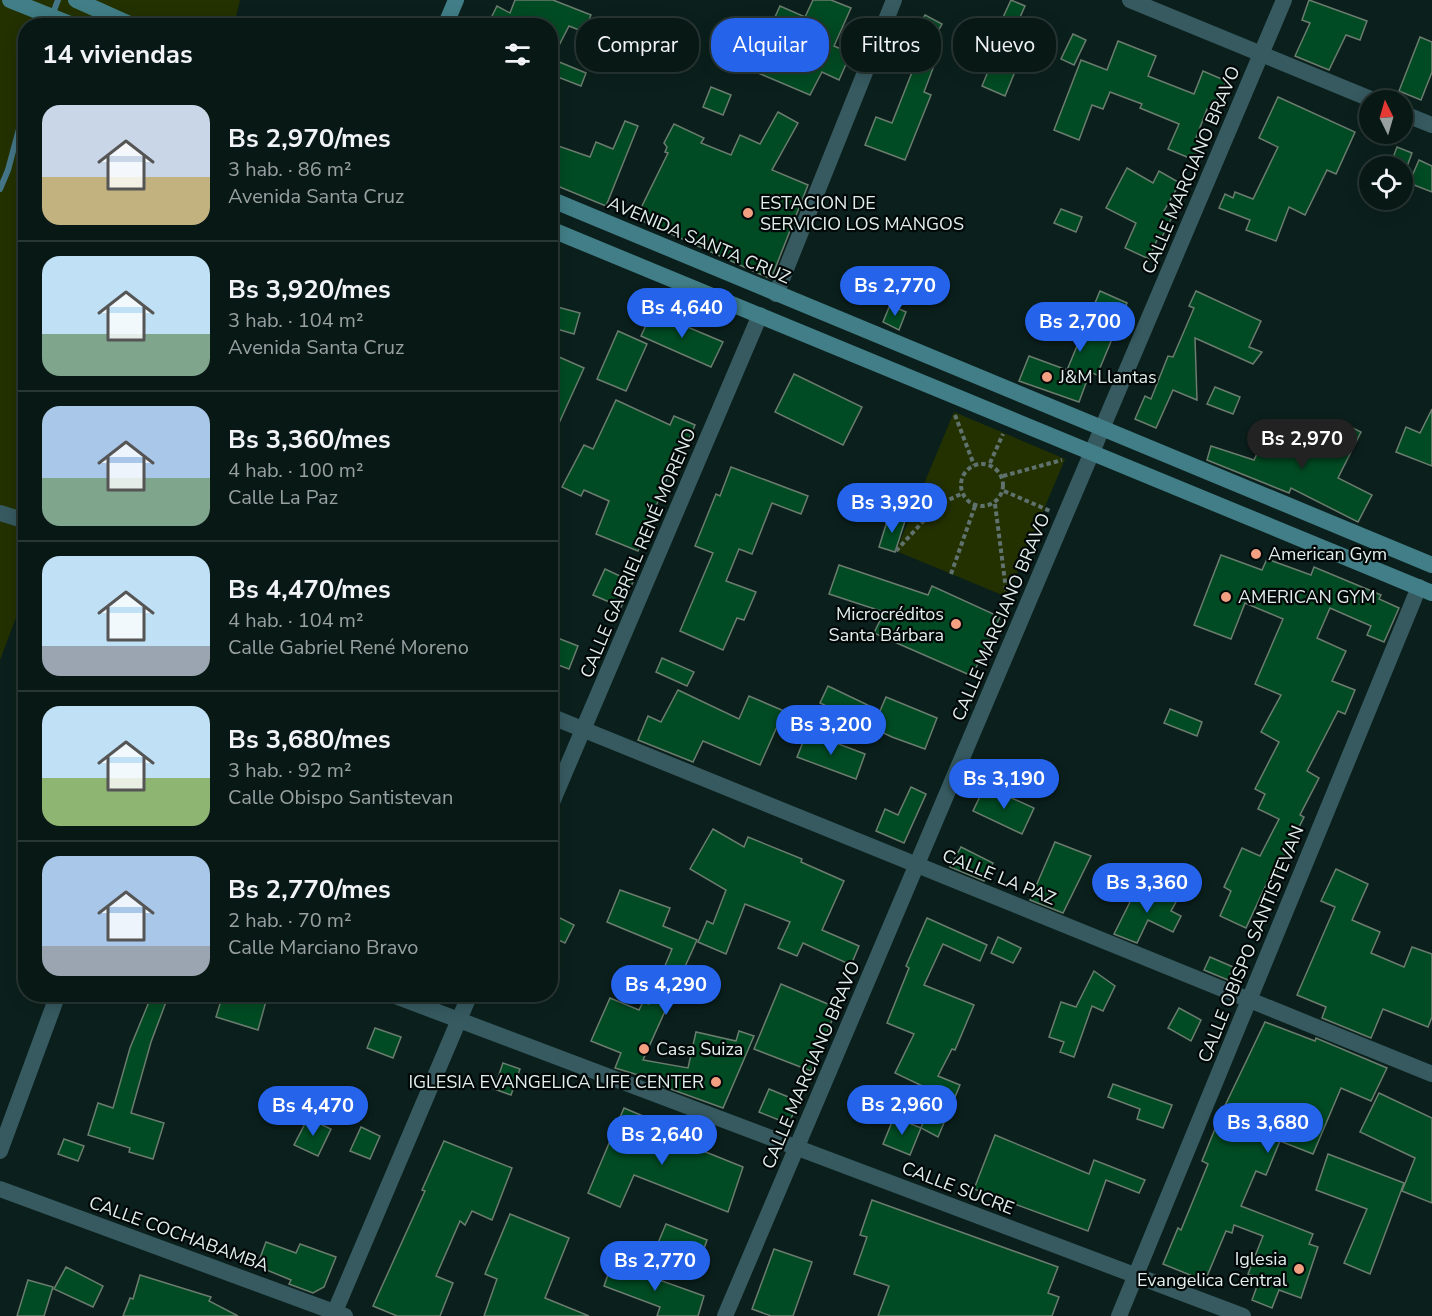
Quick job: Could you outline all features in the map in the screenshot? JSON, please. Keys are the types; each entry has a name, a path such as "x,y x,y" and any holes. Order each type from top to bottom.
{"main road":[{"path":"10,0 56,18"},
{"path":"76,0 117,18"},
{"path":"448,18 456,0"},
{"name":"AVENIDA SANTA CRUZ","path":"558,202 1432,565"},
{"path":"558,232 1425,590"}],"street":[{"path":"776,294 894,0"},
{"path":"1130,0 1359,94"},
{"name":"CALLE MARCIANO BRAVO","path":"725,1316 1284,0"},
{"path":"1413,117 1432,125"},
{"name":"CALLE GABRIEL RENÉ MORENO","path":"558,788 760,315"},
{"path":"0,513 18,519"},
{"name":"CALLE OBISPO SANTISTEVAN","path":"1119,1316 1249,1000 1425,590"},
{"name":"CALLE LA PAZ","path":"558,720 1432,1074"},
{"path":"0,1151 55,1002"},
{"name":"CALLE SUCRE","path":"410,1002 1243,1316"},
{"path":"337,1315 467,1002"},
{"name":"CALLE COCHABAMBA","path":"0,1189 337,1315"}],"path":[{"path":"946,392 974,465"},
{"path":"990,464 1011,419"},
{"path":"1003,476 1092,452"},
{"path":"994,504 975,506 962,494 960,478 969,466 990,464 1003,476 1004,491 994,504 1007,597 1027,605"},
{"path":"1004,491 1065,516"},
{"path":"896,551 938,505 962,494"},
{"path":"951,574 975,506"}],"green space":[{"path":"0,0 240,0 236,18 18,18 18,612 0,660"},
{"path":"954,412 1065,459 1007,597 896,551"}],"building":[{"path":"515,0 553,0 591,15 590,18 576,18 576,29 569,26 558,47 558,18 491,18 497,6 510,13"},
{"path":"813,0 831,0 851,8 847,18 841,18 841,30 834,46 841,49 843,72 839,80 822,72 829,72 829,18 775,18 780,6 805,17"},
{"path":"1011,0 1025,6 1020,18 1003,18"},
{"path":"1309,0 1367,21 1360,40 1346,35 1329,70 1295,56 1310,23 1302,20"},
{"path":"1073,34 1086,40 1074,65 1061,59"},
{"path":"1420,37 1432,42 1432,72 1421,100 1413,97 1413,90 1399,90"},
{"path":"1118,41 1156,56 1148,76 1194,94 1203,71 1226,81 1212,112 1207,109 1196,138 1202,140 1194,160 1168,149 1179,124 1140,108 1142,104 1110,92 1103,109 1092,105 1079,140 1054,130 1081,60 1107,70"},
{"path":"558,61 576,69 576,72 586,73 581,86 558,77"},
{"path":"756,72 822,72 810,95"},
{"path":"912,72 932,72 924,92 931,95 905,160 865,145 876,117 892,123"},
{"path":"988,72 1015,72 1005,96 982,86"},
{"path":"711,87 731,95 723,115 703,107"},
{"path":"1278,97 1355,132 1336,174 1327,170 1305,215 1289,207 1276,241 1246,230 1250,220 1219,208 1225,194 1233,198 1235,192 1253,199 1278,147 1259,138"},
{"path":"778,112 798,123 772,170 808,185 771,279 640,220 645,210 641,208 668,153 665,152 667,147 664,143 674,124 704,138 701,143 731,155 740,135 760,144"},
{"path":"625,121 638,126 606,206 558,186 558,146 590,157 596,142 613,149"},
{"path":"1397,147 1412,153 1411,156 1394,156"},
{"path":"1419,160 1432,166 1432,192 1413,185 1413,174"},
{"path":"1127,168 1153,183 1159,171 1180,183 1164,211 1173,215 1162,237 1159,235 1149,259 1125,248 1136,223 1106,208"},
{"path":"1061,209 1082,217 1076,232 1054,223"},
{"path":"1100,291 1127,303 1097,375 1090,372 1079,402 1019,381 1029,356 1067,370"},
{"path":"1196,291 1261,321 1249,347 1262,352 1253,364 1195,338 1197,400 1173,390 1156,428 1135,419 1145,396 1151,399 1168,356 1173,357 1194,308 1189,306"},
{"path":"890,305 906,312 899,330 883,322"},
{"path":"558,307 580,313 574,334 558,329"},
{"path":"652,312 723,342 711,367 641,336"},
{"path":"618,331 647,344 626,391 597,379"},
{"path":"558,357 584,368 558,425"},
{"path":"794,374 862,407 843,445 775,412"},
{"path":"1215,387 1240,397 1233,414 1207,404"},
{"path":"616,400 670,425 674,416 695,425 673,476 669,474 638,551 596,534 609,501 584,490 581,496 562,487 584,445 593,449"},
{"path":"1432,409 1432,466 1396,452 1406,427 1420,433"},
{"path":"1347,425 1361,432 1338,478 1372,495 1358,522 1291,488 1289,493 1207,460 1211,446 1254,460 1270,426 1332,455"},
{"path":"731,467 808,496 801,514 772,503 752,554 739,549 726,581 756,592 744,620 737,618 723,650 680,631 713,553 695,546 716,494 720,496"},
{"path":"889,515 905,521 895,552 879,547"},
{"path":"1221,555 1262,570 1267,559 1311,575 1314,567 1381,595 1379,599 1399,608 1384,642 1367,635 1371,626 1330,608 1317,638 1346,651 1332,681 1355,690 1345,714 1338,711 1307,771 1319,778 1300,815 1304,817 1275,876 1271,874 1246,928 1220,916 1231,891 1224,887 1242,848 1260,856 1279,819 1258,809 1265,794 1255,789 1279,742 1261,732 1281,695 1255,684 1283,619 1245,603 1231,639 1194,625"},
{"path":"839,565 928,595 932,586 1000,617 972,676 874,633 884,612 829,594"},
{"path":"605,569 633,582 621,607 593,595"},
{"path":"558,638 578,646 569,669 558,665"},
{"path":"662,658 694,672 687,686 656,672"},
{"path":"828,686 880,711 886,697 937,718 925,749 892,737 820,703"},
{"path":"678,690 739,719 749,696 784,711 760,765 703,741 693,762 638,740 648,716 661,722"},
{"path":"1170,709 1202,722 1197,736 1164,723"},
{"path":"807,732 865,754 856,779 797,757"},
{"path":"985,786 1034,808 1022,834 973,811"},
{"path":"911,787 926,794 904,843 876,831 885,809 898,815"},
{"path":"713,829 744,847 748,837 802,859 801,862 844,881 822,930 859,946 851,965 803,943 797,956 778,948 790,922 745,904 726,954 698,942 707,921 713,924 726,890 690,869"},
{"path":"1055,842 1091,856 1063,913 1030,900"},
{"path":"961,847 993,863 984,881 950,867"},
{"path":"1336,869 1368,884 1352,920 1380,932 1371,953 1404,967 1412,947 1432,954 1432,1017 1428,1027 1383,1009 1371,1038 1322,1018 1326,1007 1297,995 1335,907 1321,901"},
{"path":"1139,884 1176,902 1171,911 1181,916 1173,932 1148,920 1137,943 1114,934"},
{"path":"620,890 670,908 663,926 697,940 643,1060 688,1068 696,1032 736,1041 739,1031 754,1036 723,1108 654,1083 655,1080 615,1068 621,1053 591,1041 610,998 639,1010 643,1002 649,1004 672,949 607,922"},
{"path":"558,917 574,925 565,943 558,940"},
{"path":"927,918 987,945 980,961 943,944 924,985 974,1005 955,1050 952,1049 938,1076 960,1085 938,1137 921,1128 935,1092 895,1073 914,1034 887,1023 909,968 906,966"},
{"path":"998,937 1021,948 1013,963 991,953"},
{"path":"1210,957 1233,967 1228,980 1204,970"},
{"path":"1094,971 1115,986 1103,1011 1092,1006 1074,1057 1060,1052 1064,1042 1049,1037 1061,1002 1076,1007"},
{"path":"781,984 837,1008 811,1071 754,1049"},
{"path":"149,1002 166,1002 151,1042 131,1113 164,1123 153,1159 129,1152 130,1148 88,1135 98,1103 113,1108 130,1048"},
{"path":"221,1002 266,1002 258,1030 216,1017"},
{"path":"1179,1008 1201,1020 1191,1041 1168,1028"},
{"path":"1265,1022 1315,1041 1316,1038 1387,1068 1371,1101 1341,1088 1313,1154 1280,1141 1266,1175 1256,1171 1241,1206 1313,1234 1309,1244 1318,1247 1301,1298 1279,1290 1272,1308 1252,1300 1260,1278 1248,1274 1263,1236 1234,1225 1232,1233 1226,1231 1205,1281 1163,1264 1178,1228 1181,1230 1208,1164 1202,1161 1221,1114"},
{"path":"375,1028 401,1037 393,1058 367,1048"},
{"path":"503,1063 520,1069 511,1095 494,1089"},
{"path":"1113,1084 1172,1105 1163,1128 1137,1119 1140,1109 1108,1097"},
{"path":"769,1089 798,1101 789,1124 759,1112"},
{"path":"1379,1093 1432,1118 1432,1203 1402,1191 1415,1158 1360,1132"},
{"path":"624,1108 650,1119 646,1128 743,1167 728,1212 634,1175 620,1207 588,1193"},
{"path":"894,1117 921,1128 910,1155 883,1144"},
{"path":"308,1118 331,1129 318,1156 294,1145"},
{"path":"361,1127 380,1136 370,1159 350,1151"},
{"path":"995,1135 1089,1174 1094,1160 1145,1180 1139,1193 1106,1180 1088,1231 974,1189"},
{"path":"64,1139 84,1146 78,1161 58,1154"},
{"path":"444,1141 512,1168 492,1220 472,1211 465,1225 460,1221 436,1276 453,1283 440,1316 397,1316 373,1306 425,1191 422,1190"},
{"path":"1328,1154 1404,1183 1370,1274 1344,1263 1367,1209 1316,1190"},
{"path":"872,1200 1058,1267 1048,1293 1059,1297 1052,1316 878,1316 889,1286 854,1274 867,1237 860,1235"},
{"path":"510,1214 569,1238 545,1298 589,1316 484,1316 497,1279 485,1274"},
{"path":"666,1224 707,1240 700,1260 658,1243"},
{"path":"266,1242 296,1253 300,1244 336,1257 324,1287 313,1293 289,1284 291,1280 257,1266"},
{"path":"774,1249 812,1262 793,1316 771,1316 752,1309"},
{"path":"612,1263 704,1296 698,1316 657,1316 660,1307 604,1286"},
{"path":"66,1267 103,1286 93,1307 54,1289"},
{"path":"140,1275 211,1297 209,1301 238,1316 123,1316 130,1298 133,1299"},
{"path":"28,1280 53,1287 44,1316 17,1316"}],"waterway":[{"path":"51,18 58,0"},
{"path":"0,189 8,170 18,133"}],"place":[{"name":"ESTACION DE SERVICIO LOS MANGOS","path":"748,213"},
{"name":"J&M Llantas","path":"1047,377"},
{"name":"American Gym","path":"1256,554"},
{"name":"AMERICAN GYM","path":"1226,597"},
{"name":"Microcréditos Santa Bárbara","path":"956,624"},
{"name":"Casa Suiza","path":"644,1049"},
{"name":"IGLESIA EVANGELICA LIFE CENTER","path":"716,1082"},
{"name":"Iglesia Evangelica Central","path":"1299,1269"}]}
